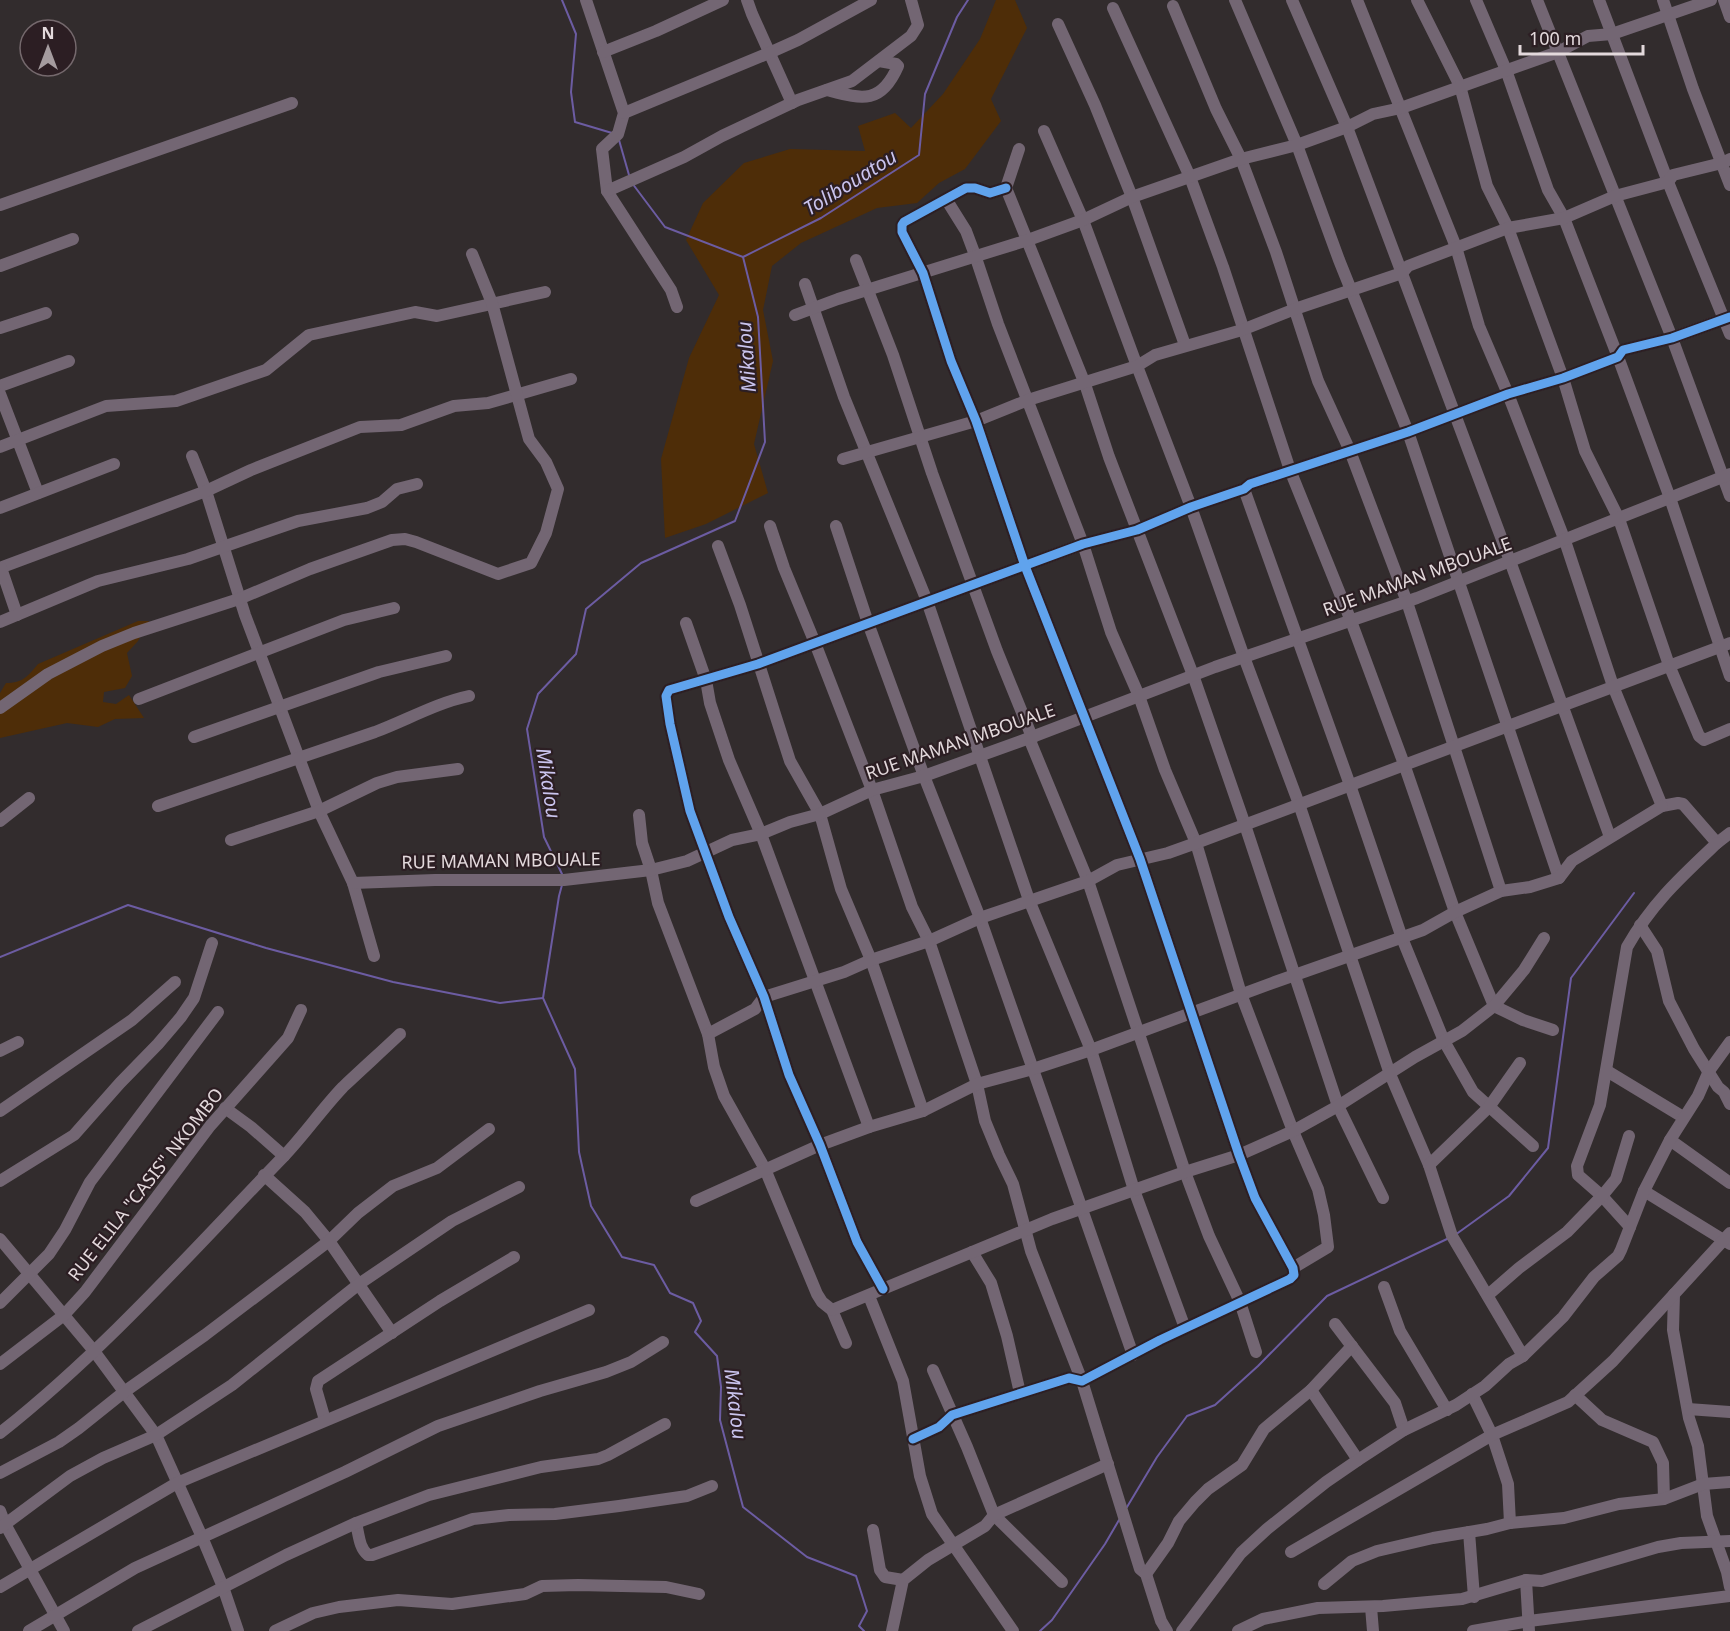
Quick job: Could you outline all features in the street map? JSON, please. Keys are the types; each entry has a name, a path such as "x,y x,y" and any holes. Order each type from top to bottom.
{"street":[{"path":"586,0 624,113 618,134 602,149 607,191 671,291 677,307"},
{"path":"603,52 656,31 723,0"},
{"path":"747,0 792,103"},
{"path":"624,113 798,40 870,0"},
{"path":"607,191 684,157 792,103 852,81 911,36 918,25 911,0"},
{"path":"1235,0 1297,145 1351,291 1408,432 1559,878"},
{"path":"1292,0 1347,127 1510,561 1610,837"},
{"path":"1357,0 1456,247 1479,326 1565,541 1613,686 1662,806"},
{"path":"1417,0 1460,86 1487,186 1508,228 1563,378 1586,451 1619,519 1669,665 1701,738 1708,739 1730,729"},
{"path":"1476,0 1506,70 1548,190 1564,218 1618,357 1725,644 1730,676"},
{"path":"1537,0 1727,475 1730,495"},
{"path":"1599,0 1668,182 1727,318 1730,334"},
{"path":"1662,0 1693,89 1726,161 1730,185"},
{"path":"795,315 813,307 1028,240 1083,220 1132,197 1241,159 1297,145 1347,127 1373,114 1401,108 1558,52 1588,36 1612,34 1711,0"},
{"path":"1724,0 1730,17"},
{"path":"1173,6 1216,109 1241,159 1295,309 1318,381 1350,451 1407,602 1501,891"},
{"path":"1113,8 1190,177 1223,267 1290,470 1351,621 1455,912 1494,1006 1523,1020 1553,1030"},
{"path":"1058,24 1095,105 1132,197 1185,345"},
{"path":"827,90 854,97 867,98 876,95 885,88 898,66 879,61"},
{"path":"0,205 292,103"},
{"path":"1044,131 1083,220 1191,507 1299,804 1390,1074 1430,1164 1452,1236 1523,1356"},
{"path":"1019,149 1006,188 1084,384 1109,457 1193,675 1338,1106 1383,1198"},
{"path":"843,459 976,421 1028,400 1137,366 1155,355 1242,330 1295,309 1402,273 1408,266 1508,228 1564,218 1615,196 1668,182 1673,175 1726,161"},
{"path":"913,1439 939,1427 952,1414 1069,1378 1082,1381 1294,1275 1293,1268 1256,1198 1239,1155 1140,859 1025,566 976,421 951,361 923,273 902,232 904,222 966,188 975,188 990,193 1006,188"},
{"path":"946,199 966,231 998,324 1083,544 1111,633 1196,843 1241,994 1293,1131 1318,1189 1329,1244 1326,1250 1293,1268"},
{"path":"0,266 73,239"},
{"path":"0,708 48,674 102,646 134,633 239,599 310,569 393,540 405,539 416,542 498,574 531,562 546,533 558,489 546,462 529,439 492,303 472,254"},
{"path":"856,260 893,355 997,651 1032,737 1031,743 1088,881 1185,1172 1209,1236 1240,1302 1256,1352"},
{"path":"805,284 837,380 927,601 1029,900 1091,1050 1134,1190 1185,1328"},
{"path":"0,447 106,406 176,401 267,370 309,335 415,312 438,316 545,292"},
{"path":"0,328 46,313"},
{"path":"883,1289 857,1242 820,1145 789,1075 764,997 729,917 690,811 670,724 666,696 669,690 758,664 1083,544 1137,530 1191,507 1244,489 1250,484 1408,432 1508,394 1563,378 1618,357 1623,350 1672,338 1727,318"},
{"path":"0,386 69,361"},
{"path":"17,615 0,568 206,491 251,470 360,427 401,425 454,406 488,403 571,379"},
{"path":"0,394 38,493"},
{"path":"192,456 206,491 239,599 301,758 319,811 353,883 374,956"},
{"path":"0,508 114,464"},
{"name":"RUE MAMAN MBOUALE","path":"353,883 435,880 564,880 651,870 687,861 732,840 761,834 790,822 820,814 872,790 924,776 1193,675 1407,602 1727,475"},
{"path":"0,622 98,581 178,562 298,521 367,508 382,502 397,489 417,484"},
{"path":"1244,489 1402,938 1444,1041 1469,1086 1533,1146"},
{"path":"770,526 784,568 872,790 912,907 929,941 976,1084 985,1121 1013,1184 1024,1230 1082,1381 1140,1569 1146,1574 1161,1621 1167,1631"},
{"path":"836,526 868,623 924,776 980,918 1133,1355"},
{"path":"718,546 740,605 790,761 820,814 841,889 871,960 923,1111"},
{"path":"139,699 344,620 394,608"},
{"path":"686,623 706,680 710,703 729,760 761,834 869,1127"},
{"path":"708,1034 755,1009 764,997 929,941 980,918 1088,881 1117,865 1168,853 1196,843 1725,644"},
{"path":"194,737 379,672 446,656"},
{"path":"158,806 392,726 451,700 469,696"},
{"path":"231,840 319,811 377,783 397,777 459,769"},
{"path":"0,821 29,798"},
{"path":"696,1201 820,1145 923,1111 976,1084 1091,1050 1241,994 1402,938 1501,891 1530,887 1559,878 1572,861 1662,806 1683,804 1717,843"},
{"path":"639,815 642,843 658,903 708,1034 714,1067 724,1096 765,1169 817,1294 822,1302 832,1310 846,1343"},
{"path":"1630,1227 1602,1196 1578,1175 1577,1166 1600,1105 1627,947 1640,924 1661,897 1730,833"},
{"path":"1640,924 1657,951 1669,1001 1694,1049 1730,1104"},
{"path":"832,1310 1024,1230 1239,1155 1293,1131 1462,1031 1494,1006 1524,970 1544,938"},
{"path":"0,1181 74,1135 158,1044 194,998 212,943"},
{"path":"0,1111 132,1020 175,982"},
{"name":"RUE ELILA \"CASIS\" NKOMBO","path":"0,1364 64,1315 92,1283 225,1108 288,1038 301,1010"},
{"path":"0,1303 49,1254 66,1230 90,1182 218,1012"},
{"path":"0,1432 37,1404 94,1351 206,1239 284,1156 343,1088 400,1034"},
{"path":"0,1052 18,1042"},
{"path":"1182,1631 1241,1552 1326,1482 1358,1460 1404,1430 1447,1410 1485,1386 1509,1364 1523,1356 1563,1317 1602,1268 1618,1256 1644,1191 1670,1140 1698,1095 1709,1071 1730,1042"},
{"path":"1430,1164 1489,1107 1520,1063"},
{"path":"1607,1071 1683,1117"},
{"path":"225,1108 284,1156"},
{"path":"0,1473 72,1433 329,1241 358,1213 393,1186 437,1168 489,1128"},
{"path":"1488,1295 1567,1232 1602,1196 1616,1179 1629,1136"},
{"path":"1670,1140 1730,1183"},
{"path":"264,1175 304,1212 329,1241 392,1332"},
{"path":"3,1526 70,1476 103,1458 156,1435 247,1374 359,1284 452,1221 519,1187"},
{"path":"1291,1552 1492,1435 1568,1402 1613,1361 1728,1239 1644,1191"},
{"path":"0,1239 94,1351 156,1435 223,1587 238,1631"},
{"path":"972,1252 991,1283 1007,1336 1020,1393"},
{"path":"325,1420 316,1384 392,1332 484,1273 514,1257"},
{"path":"1384,1287 1400,1331 1447,1410"},
{"path":"1674,1294 1673,1330 1688,1409 1698,1446 1707,1516 1730,1587"},
{"path":"869,1296 903,1381 920,1476 932,1514 1013,1631"},
{"path":"0,1587 177,1483 589,1310"},
{"path":"1335,1324 1395,1403 1404,1430"},
{"path":"29,1631 135,1568 334,1477 438,1426 540,1391 606,1372 631,1362 663,1342"},
{"path":"1146,1574 1168,1543 1179,1521 1195,1502 1208,1489 1242,1465 1264,1429 1311,1390 1352,1346"},
{"path":"933,1370 994,1515 1062,1582"},
{"path":"1311,1390 1358,1460"},
{"path":"1472,1394 1492,1435 1508,1484 1510,1522"},
{"path":"1575,1395 1602,1420 1653,1442 1663,1463 1664,1499"},
{"path":"1688,1409 1730,1412"},
{"path":"138,1631 286,1555 357,1523 429,1495 541,1467 598,1459 665,1424"},
{"path":"892,1631 903,1580 928,1560 985,1526 994,1515 1108,1464"},
{"path":"1324,1584 1352,1561 1377,1551 1487,1529 1510,1522 1564,1518 1619,1504 1664,1499 1703,1484 1730,1482"},
{"path":"357,1523 363,1550 368,1555 372,1555 473,1519 509,1515 555,1514 619,1506 687,1496 712,1486"},
{"path":"0,1511 3,1526 30,1568 64,1631"},
{"path":"873,1530 880,1570 885,1577 903,1580"},
{"path":"1468,1532 1474,1597"},
{"path":"1238,1631 1263,1619 1318,1608 1371,1607 1474,1597 1526,1580 1542,1581 1658,1547 1730,1541"},
{"path":"1526,1580 1529,1626"},
{"path":"275,1631 313,1613 339,1607 398,1600 452,1604 525,1594 542,1586 666,1587 699,1594"},
{"path":"1473,1631 1529,1626 1730,1596"},
{"path":"1371,1607 1373,1631"}],"shaded area":[{"path":"996,0 1015,0 1027,28 991,99 1001,121 965,169 939,183 917,203 877,208 801,243 772,266 763,310 773,361 754,444 768,493 706,524 665,538 661,459 689,358 719,295 686,240 703,203 744,163 790,149 865,151 858,126 895,113 911,128 943,94 980,39"},
{"path":"138,621 149,621 138,641 127,653 132,676 125,688 104,692 103,702 116,704 129,695 144,718 115,719 98,727 67,723 0,738 0,693 6,683 21,680 38,664"}],"waterway":[{"name":"Mikalou","path":"562,0 576,34 571,92 575,122 612,133"},
{"name":"Tolibouatou","path":"743,257 821,218 919,155 925,94 957,17 968,0"},
{"name":"Mikalou","path":"619,140 629,175"},
{"name":"Mikalou","path":"632,183 665,227 743,257"},
{"name":"Mikalou","path":"562,874 544,837 527,729 538,694 576,654 586,609 641,563 735,521 765,442 758,317 743,257"},
{"name":"Mikalou","path":"562,885 543,998 575,1069 579,1152 591,1206 622,1257 654,1265 670,1293 693,1303 701,1321 695,1332 717,1356 721,1387 720,1420 743,1507 807,1557 856,1576 867,1611 859,1626 864,1631"},
{"path":"1455,1235 1509,1196 1548,1148 1571,978 1634,893"},
{"path":"0,957 128,905 266,948 393,982 500,1003 543,998"},
{"path":"1127,1507 1157,1457 1187,1416 1215,1405 1258,1366 1327,1296 1447,1239"},
{"path":"1040,1631 1052,1620 1119,1520"}],"cycle path":[{"path":"913,1439 939,1427 952,1415 1069,1378 1082,1381 1294,1275 1293,1268 1255,1198 1140,859 1025,566 976,421 951,361 923,273 902,232 904,222 966,188 975,188 990,193 1006,188"},
{"path":"883,1289 857,1242 820,1145 789,1075 764,997 729,917 690,811 670,724 666,696 669,690 758,664 1083,544 1137,530 1191,507 1244,489 1250,484 1408,432 1508,394 1563,378 1618,357 1623,350 1672,338 1730,317"}]}
